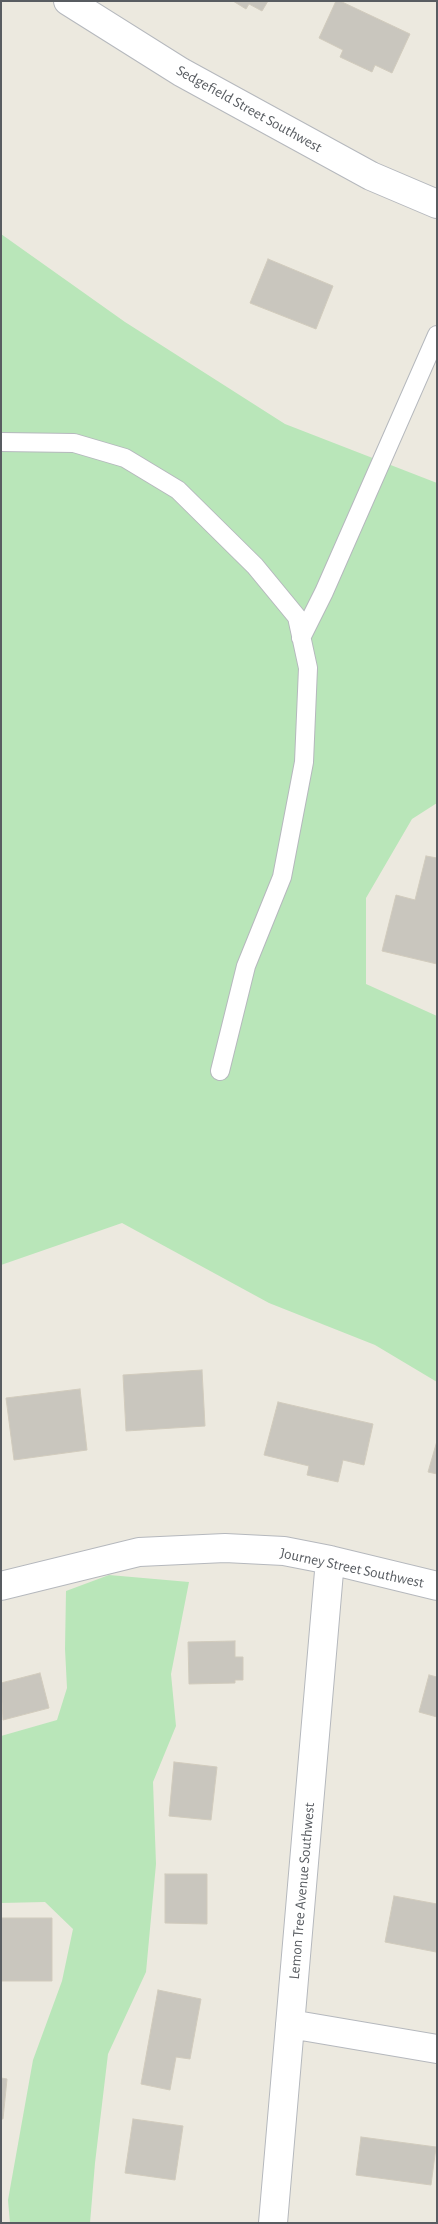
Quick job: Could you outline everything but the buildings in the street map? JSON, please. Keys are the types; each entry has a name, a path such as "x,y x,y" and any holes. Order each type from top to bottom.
{"street":[{"name":"Sedgefield Street Southwest","path":"85,6 181,72 371,176 437,204"},
{"name":"Journey Street Southwest","path":"1,1586 139,1552 226,1548 284,1551 437,1586"},
{"name":"Lemon Tree Avenue Southwest","path":"272,2223 330,1560"},
{"path":"290,2024 437,2049"}],"lane":[{"path":"301,638 324,592 437,335"},
{"path":"1,442 74,443 126,458 178,490 255,566 297,617 308,668 304,762 282,877 246,966 220,1071"}],"green space":[{"path":"1,234 125,322 285,424 437,483 437,803 412,819 366,898 366,984 437,1016 437,1382 375,1345 269,1303 122,1223 1,1265"},
{"path":"109,1575 189,1582 171,1674 176,1726 153,1782 156,1864 146,1972 108,2054 90,2223 10,2223 8,2200 33,2060 62,1981 73,1929 45,1902 1,1903 1,1736 57,1720 67,1688 65,1649 66,1591"}]}
